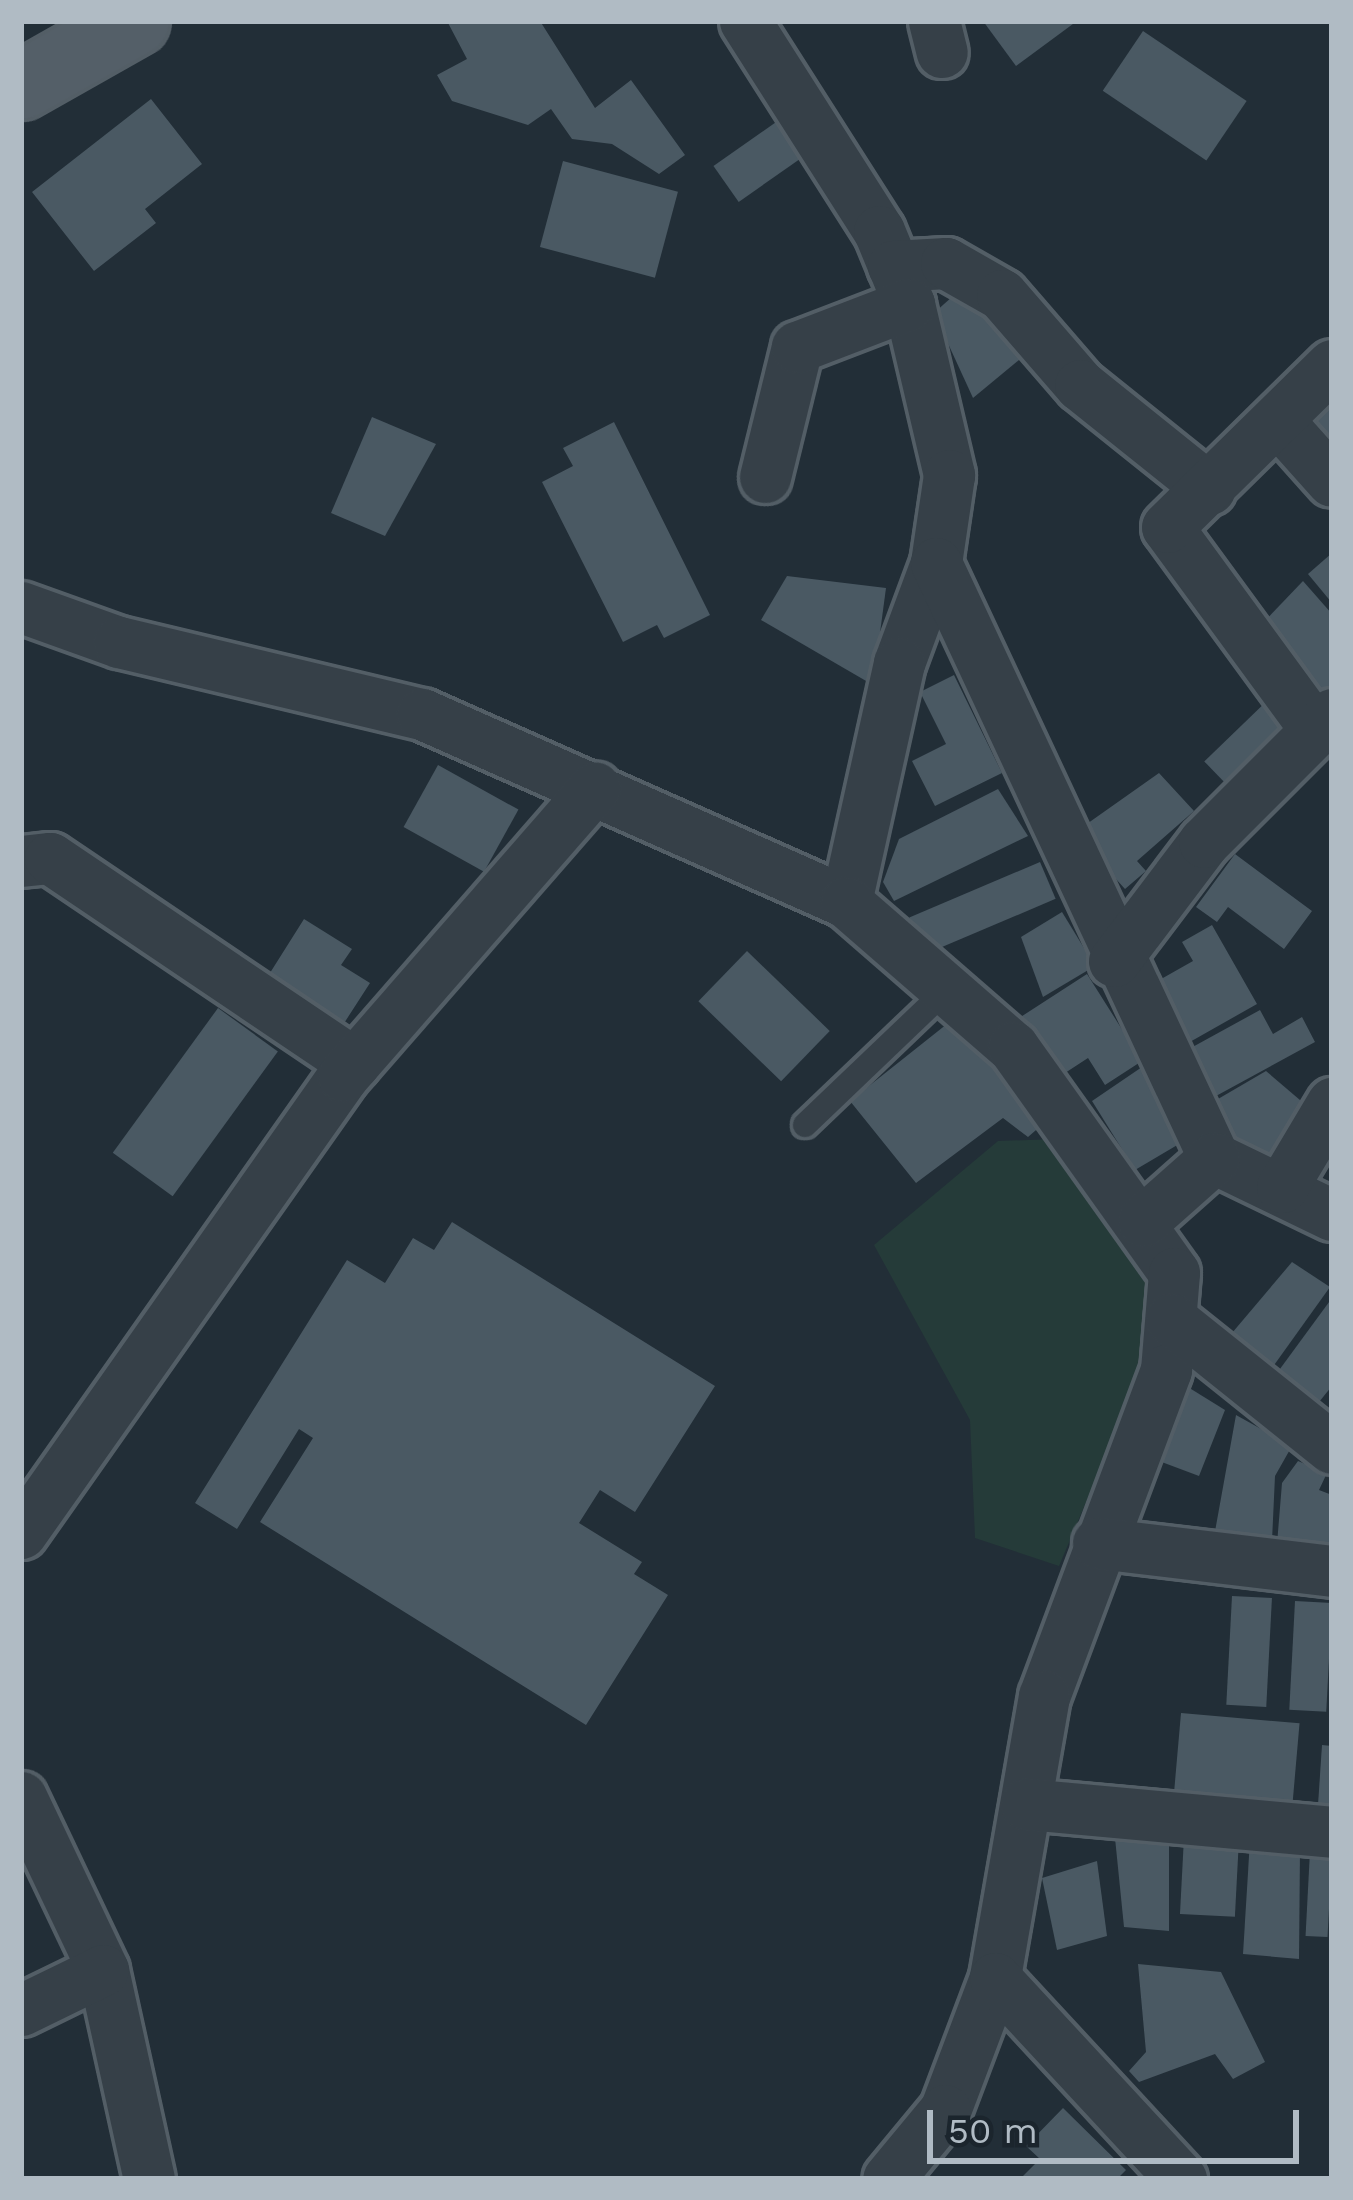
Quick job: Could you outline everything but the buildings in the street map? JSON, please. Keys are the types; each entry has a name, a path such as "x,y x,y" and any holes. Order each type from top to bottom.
{"main road":[{"path":"21,86 136,21"}],"street":[{"path":"745,21 901,285 949,475 936,563 899,663 846,902"},
{"path":"766,477 797,347 946,263 1001,295 1080,386 1210,489"},
{"path":"1114,961 1204,842 1323,722 1167,527 1281,424 1332,365"},
{"path":"1281,424 1332,481"},
{"path":"936,563 1114,961 1214,1157 1332,1214"},
{"path":"21,607 119,642 422,714 846,902 1013,1047 1143,1221 1174,1273 1160,1390 1097,1543 1044,1696 995,1978 945,2110 888,2179"},
{"path":"21,1533 353,1063 595,787"},
{"path":"21,861 50,858 353,1063"},
{"path":"1282,1187 1332,1103"},
{"path":"1143,1221 1214,1157"},
{"path":"1171,1319 1332,1448"},
{"path":"1097,1543 1332,1570"},
{"path":"21,1797 103,1970 149,2179"},
{"path":"1026,1804 1332,1832"},
{"path":"21,2010 103,1970"},
{"path":"995,1978 1181,2179"}],"lane":[{"path":"805,1125 945,991"}],"green space":[{"path":"1056,1139 1148,1270 1139,1377 1059,1566 975,1538 970,1420 874,1245 998,1141"}]}
